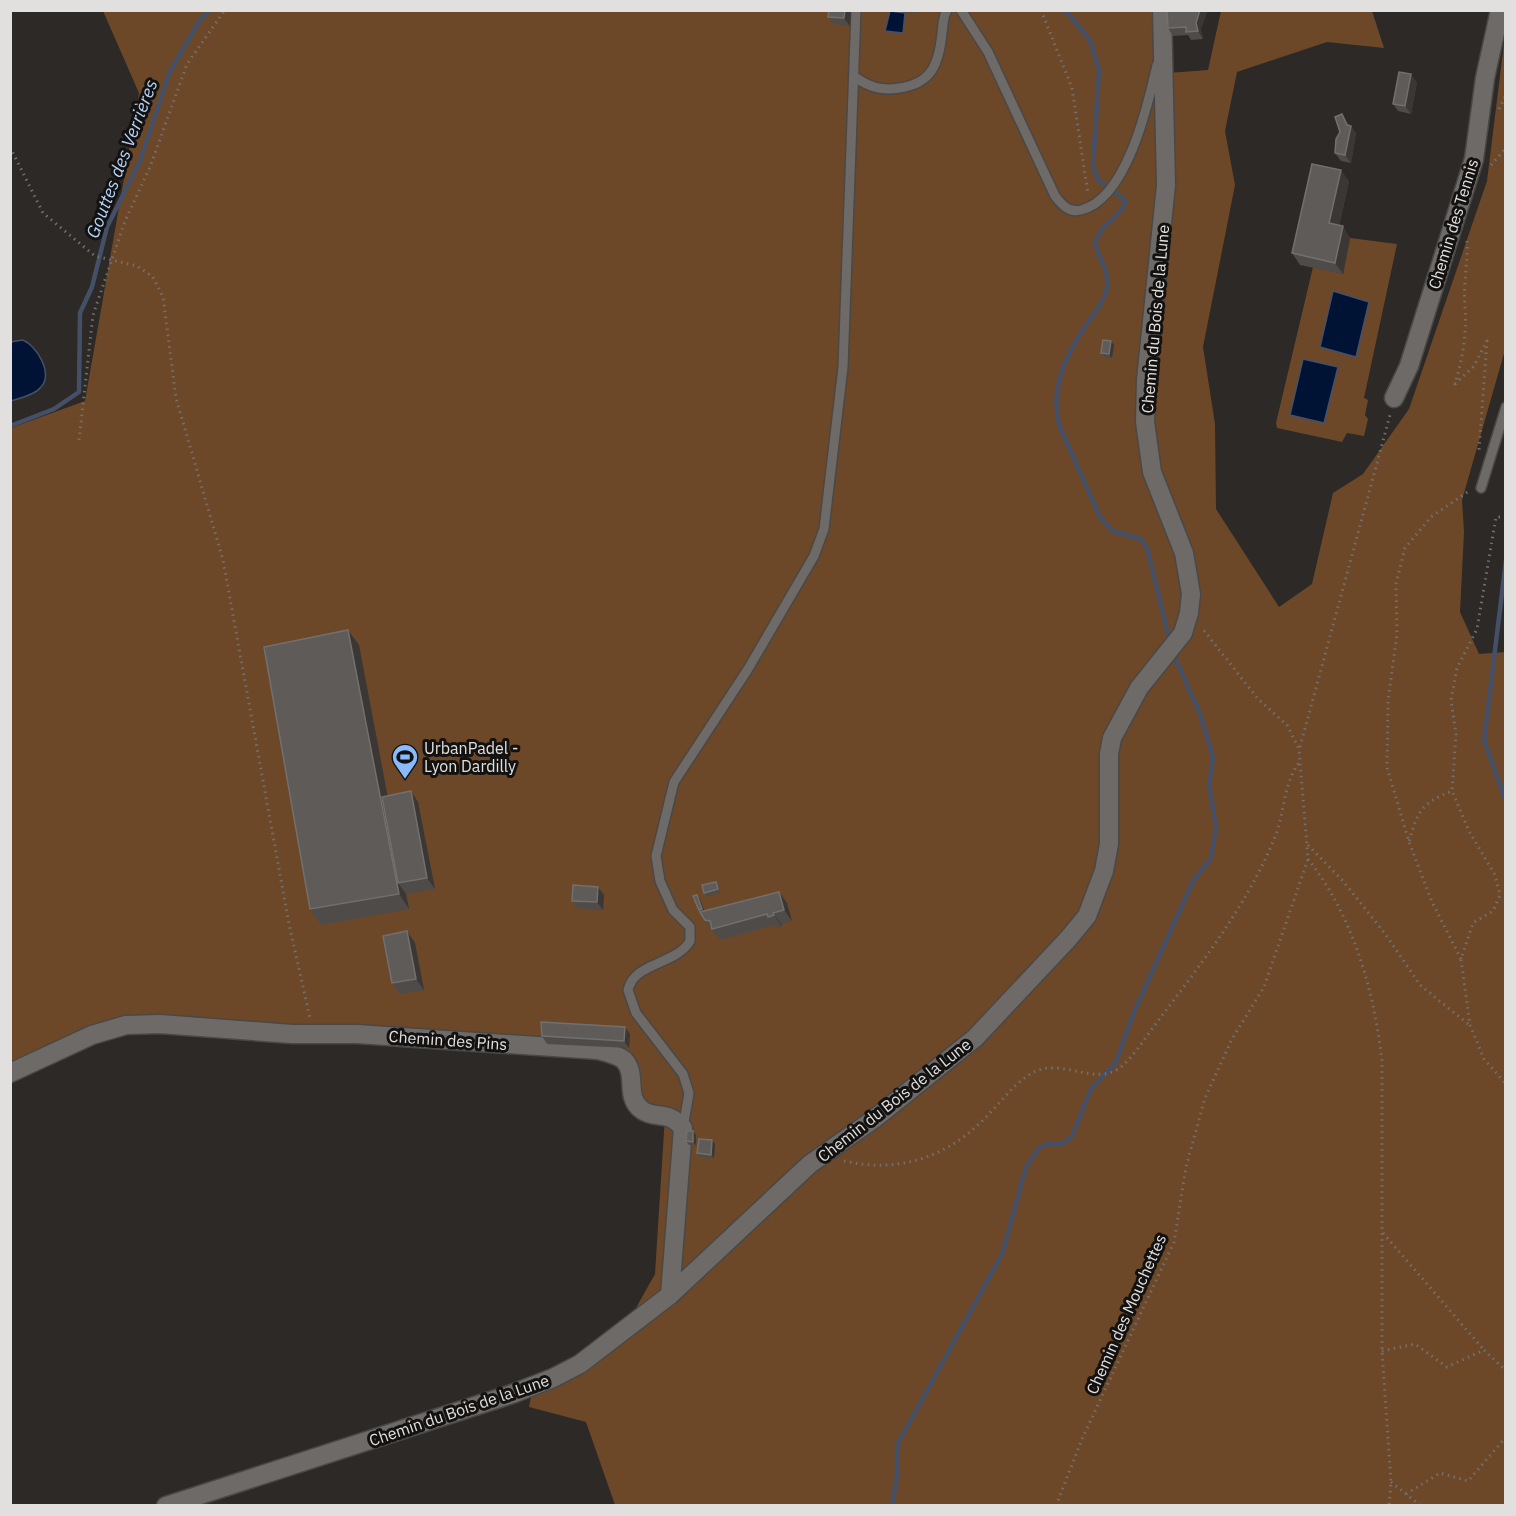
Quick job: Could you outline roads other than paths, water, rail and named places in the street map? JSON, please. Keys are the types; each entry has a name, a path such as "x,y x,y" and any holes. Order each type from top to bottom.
{"street":[{"name":"Chemin du Bois de la Lune","path":"166,1506 351,1447 553,1378 601,1350 670,1294 769,1201 827,1152 882,1113 975,1038 1087,916 1104,871 1109,844 1109,754 1112,738 1139,688 1184,631 1191,594 1184,553 1157,488 1146,440 1146,380 1166,185 1161,50 1162,10"},
{"name":"Chemin des Tennis","path":"1394,398 1409,366 1474,159 1485,78 1500,10"},
{"name":"Chemin des Pins","path":"10,1073 92,1035 126,1025 160,1024 314,1034 357,1034 598,1050 623,1058 631,1071 632,1099 643,1111 674,1118 682,1128"},
{"path":"670,1294 682,1128"}],"lane":[{"path":"682,1128 689,1093 683,1074 636,1012 628,990 636,974 679,956 690,941 690,927 674,910 660,881 656,856 674,782 748,669 814,556 824,529 843,368 856,10"},
{"path":"855,77 869,87 889,90 912,87 924,81 934,67 947,10"},
{"path":"961,10 988,52 1055,196 1063,207 1076,211 1090,208 1102,199 1116,181 1146,109 1161,50"},
{"path":"1481,486 1506,407"}],"water":[{"path":"890,11 905,13 903,33 885,31"},
{"path":"1333,291 1369,302 1356,357 1320,347"},
{"path":"22,340 33,347 42,360 44,381 35,392 11,401 11,342"},
{"path":"1303,359 1338,367 1324,423 1290,415"}],"waterway":[{"name":"Gouttes des Verrières","path":"10,426 54,409 79,392 80,313 92,287 107,227 140,161 170,71 200,20 210,10"},
{"path":"1065,10 1090,40 1099,70 1093,166 1098,180 1125,200 1121,211 1102,229 1095,243 1105,269 1107,286 1102,301 1073,346 1062,371 1057,397 1059,425 1100,517 1113,531 1141,539 1147,548 1170,642"},
{"path":"1506,560 1484,740 1506,802"},
{"path":"892,1506 897,1475 897,1445 1002,1254 1026,1167 1039,1148 1047,1144 1062,1144 1072,1136 1091,1089 1116,1062 1134,1012 1193,881 1211,858 1216,827 1209,785 1213,758 1200,714 1173,653"}],"place":[{"name":"UrbanPadel - Lyon Dardilly","path":"405,780"}]}
